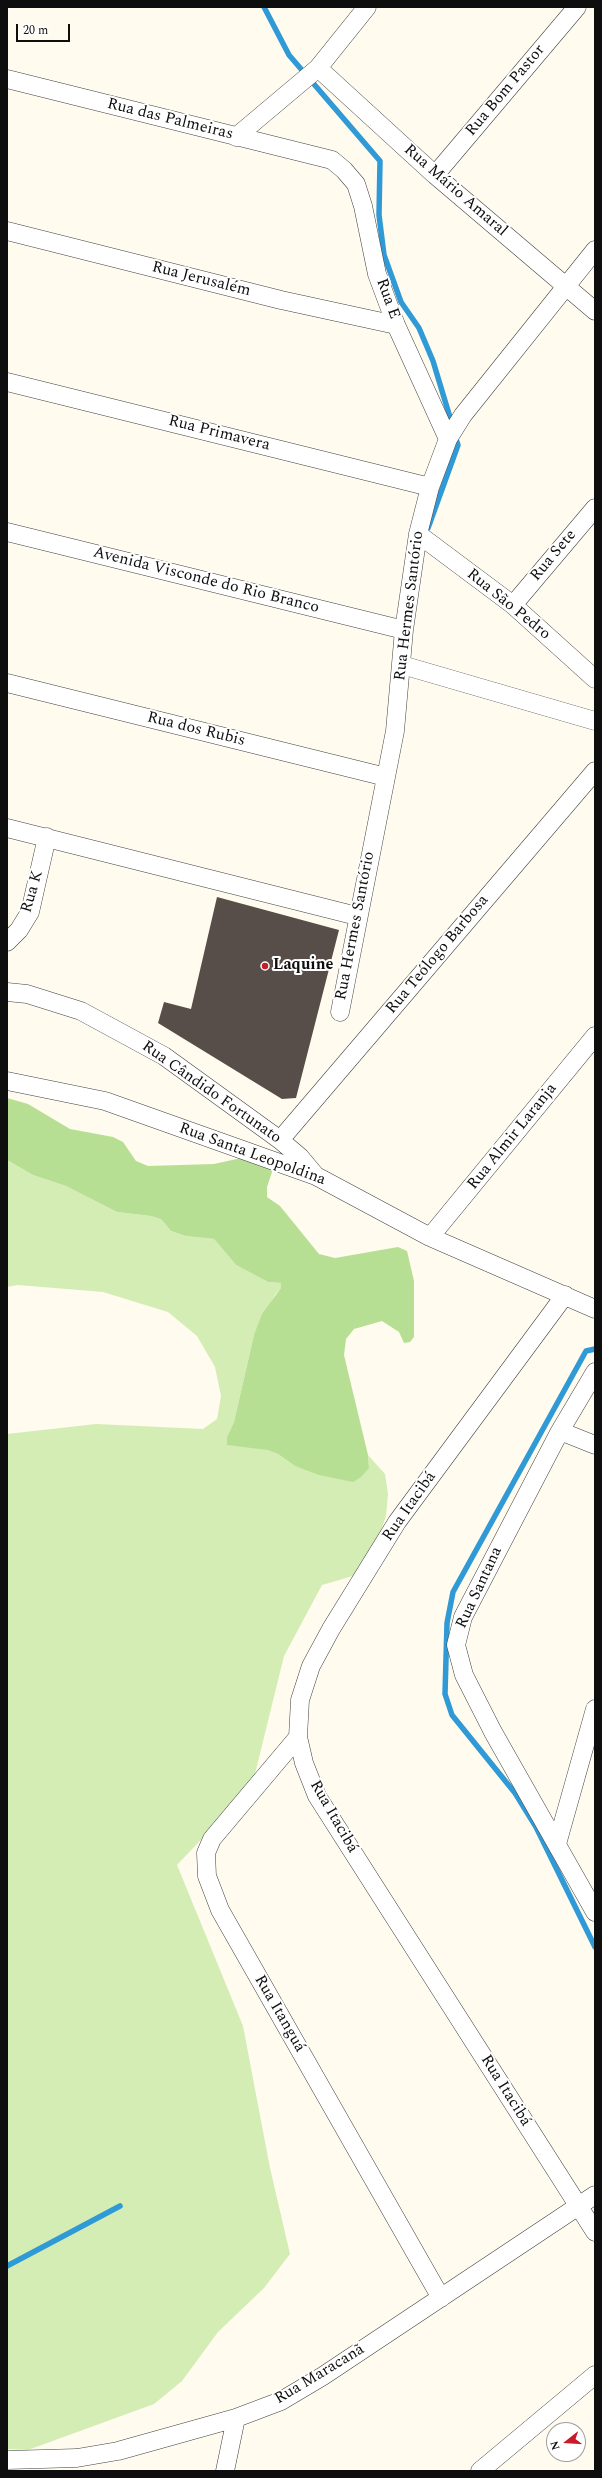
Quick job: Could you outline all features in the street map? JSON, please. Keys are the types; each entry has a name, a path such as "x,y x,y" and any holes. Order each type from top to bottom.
{"street":[{"path":"236,137 318,68 367,7"},
{"name":"Rua Bom Pastor","path":"435,175 577,7"},
{"name":"Rua Mário Amaral","path":"318,68 435,175 595,312"},
{"name":"Rua das Palmeiras","path":"7,79 332,160"},
{"name":"Rua E","path":"332,160 344,170 356,184 363,206 377,274 396,325 448,439"},
{"name":"Rua Jerusalém","path":"7,232 281,300 396,325"},
{"name":"Rua Hermes Santório","path":"340,1012 357,916 395,730 402,666 404,630 418,534 430,487 448,439 463,415 595,250"},
{"name":"Rua Primavera","path":"7,382 430,487"},
{"name":"Rua Sete","path":"513,605 595,508"},
{"name":"Avenida Visconde do Rio Branco","path":"7,532 404,630"},
{"name":"Rua São Pedro","path":"418,534 513,605 595,679"},
{"path":"402,666 595,720"},
{"name":"Rua dos Rubis","path":"7,683 386,777"},
{"name":"Rua Teólogo Barbosa","path":"280,1140 595,771"},
{"path":"7,828 357,916"},
{"name":"Rua K","path":"7,942 19,930 30,912 46,837"},
{"name":"Rua Cândido Fortunato","path":"7,992 27,994 81,1011 164,1056 280,1140 300,1157 316,1176"},
{"name":"Rua Almir Laranja","path":"430,1237 595,1036"},
{"name":"Rua Santa Leopoldina","path":"7,1081 105,1101 316,1176 430,1237 595,1309"},
{"name":"Rua Itacibá","path":"565,1295 397,1522 331,1629 311,1666 300,1700 298,1737 304,1763 317,1796 595,2232"},
{"name":"Rua Santana","path":"595,1372 560,1431 462,1617 456,1645 464,1675 493,1732 595,1912"},
{"path":"560,1431 595,1445"},
{"path":"557,1844 595,1709"},
{"name":"Rua Itanguá","path":"298,1737 212,1839 206,1853 207,1876 220,1910 441,2298"},
{"name":"Rua Maracanã","path":"7,2460 77,2458 118,2451 236,2418 282,2401 441,2298 595,2195"},
{"path":"480,2471 595,2375"},
{"path":"225,2471 236,2418"}],"green space":[{"path":"7,1098 28,1104 70,1129 113,1137 123,1142 136,1161 148,1166 214,1164 255,1155 274,1166 267,1187 267,1197 280,1206 319,1254 335,1258 398,1247 407,1251 414,1281 414,1337 410,1342 404,1343 399,1332 382,1321 354,1329 346,1339 344,1355 368,1455 369,1468 361,1477 353,1482 319,1475 295,1466 278,1454 267,1450 227,1445 227,1437 234,1422 254,1335 262,1314 281,1288 281,1283 268,1282 236,1265 214,1239 186,1236 171,1231 161,1219 151,1216 117,1212 66,1186 33,1175 7,1160"},
{"path":"7,1160 33,1175 66,1186 117,1212 151,1216 161,1219 171,1231 186,1236 214,1239 236,1265 268,1282 281,1283 281,1288 275,1295 254,1335 234,1422 227,1437 231,1444 267,1450 278,1454 295,1466 336,1478 369,1468 368,1455 385,1474 388,1494 386,1516 380,1533 353,1576 322,1585 284,1656 252,1786 177,1865 243,2026 270,2168 290,2254 264,2288 218,2332 182,2381 154,2404 28,2450 7,2449 7,1434 96,1424 203,1429 217,1419 221,1396 215,1367 197,1336 168,1312 103,1292 18,1285 7,1287"}],"building":[{"name":"Laquine","path":"217,897 339,930 296,1098 282,1099 158,1023 164,1002 191,1009"}],"waterway":[{"path":"264,7 289,55 380,161 379,215 384,255 401,302 419,328 433,361 452,424"},
{"path":"428,528 458,445 455,436"},
{"path":"595,1349 586,1351 453,1592 447,1623 445,1694 452,1715 515,1793 536,1827 595,1947"},
{"path":"7,2266 120,2206"}],"place":[{"name":"Laquine","path":"265,966"}]}
